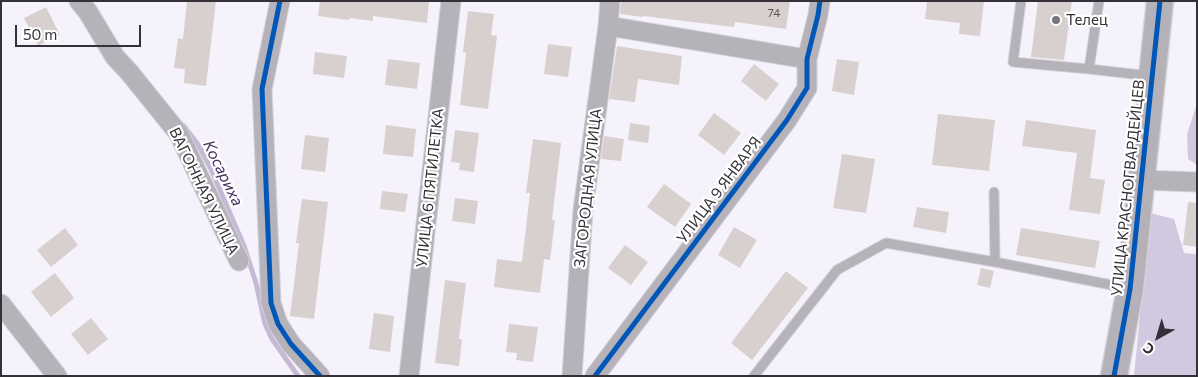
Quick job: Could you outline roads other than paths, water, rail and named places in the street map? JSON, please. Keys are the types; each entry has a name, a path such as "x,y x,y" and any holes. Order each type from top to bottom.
{"street":[{"name":"ВАГОННАЯ УЛИЦА","path":"79,1 88,12 115,57 179,134 239,261"},
{"path":"280,1 262,88 271,303 278,324 291,344 320,376"},
{"name":"УЛИЦА 6 ПЯТИЛЕТКА","path":"409,376 451,1"},
{"name":"ЗАГОРОДНАЯ УЛИЦА","path":"572,376 583,210 610,1"},
{"name":"УЛИЦА 9 ЯНВАРЯ","path":"595,376 787,120 807,88 807,59 820,1"},
{"name":"УЛИЦА КРАСНОГВАРДЕЙЦЕВ","path":"1114,376 1130,289 1160,1"},
{"path":"608,26 807,59"},
{"path":"1141,180 1197,182"},
{"path":"1,304 58,376"}],"lane":[{"path":"1020,1 1013,62 1153,77"},
{"path":"1089,69 1099,1"},
{"path":"994,192 995,262"},
{"path":"754,376 836,270 886,243 995,262 1130,289"}],"waterway":[{"name":"Косариха","path":"184,126 199,146 211,169 244,246 256,283 265,324 272,339 298,376"}],"place":[{"name":"Телец","path":"1056,20"}]}
